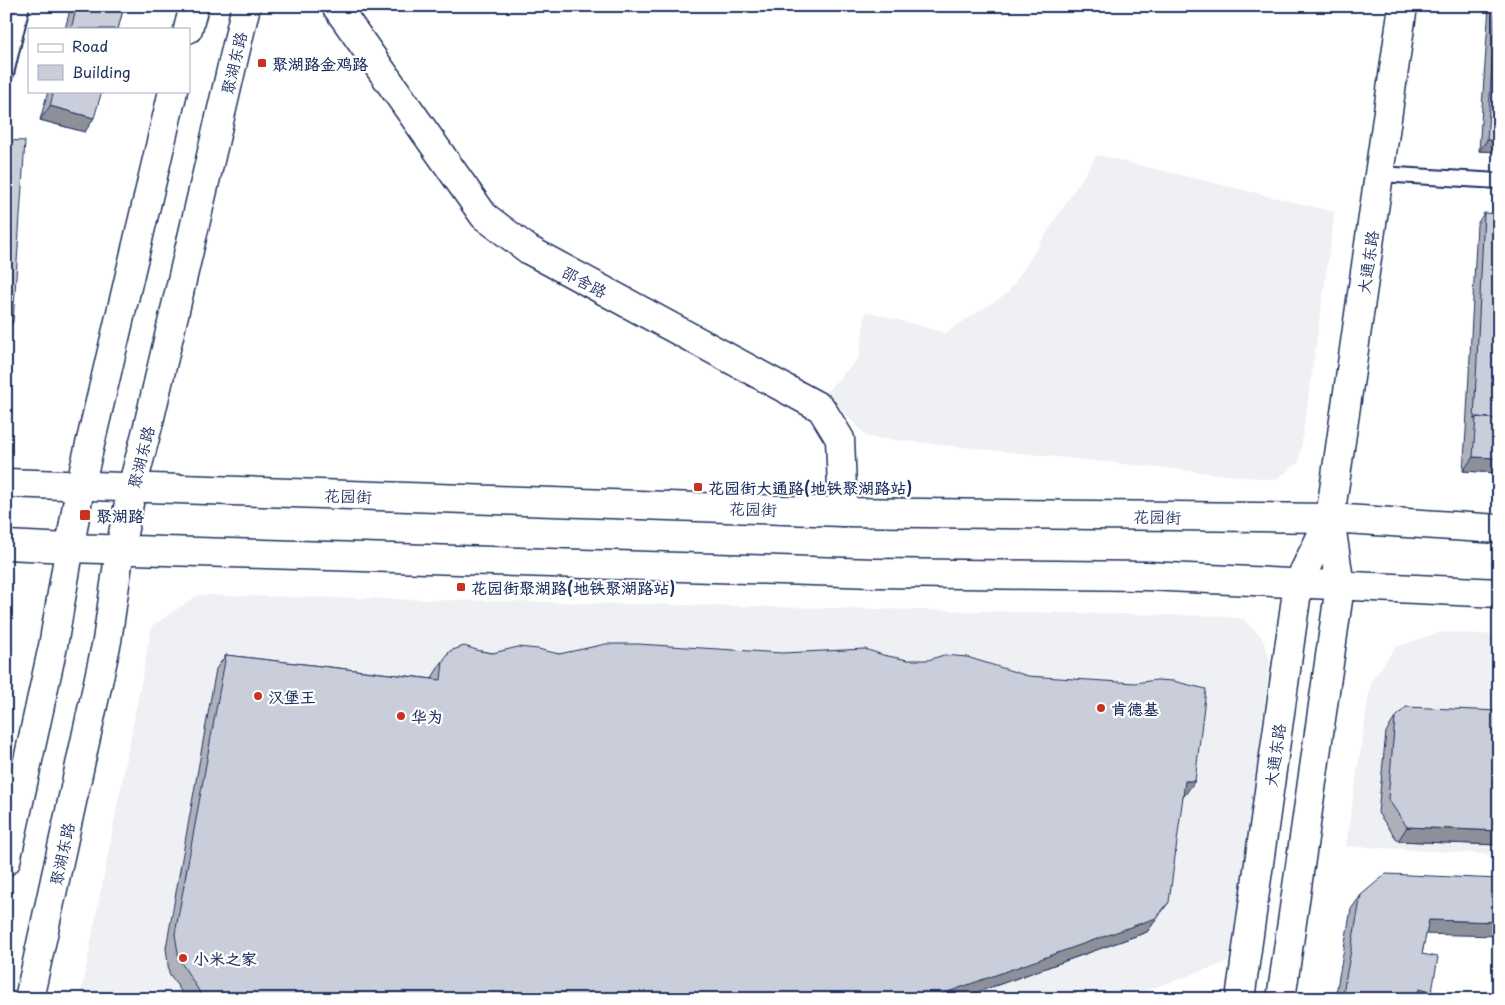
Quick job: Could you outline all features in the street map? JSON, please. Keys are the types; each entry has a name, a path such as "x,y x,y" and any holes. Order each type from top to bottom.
{"main road":[{"path":"188,28 194,6"},
{"name":"聚湖东路","path":"29,999 106,641 120,549 132,488 246,6"},
{"name":"邵舍路","path":"336,6 484,216 529,250 821,408 840,439 843,512"},
{"name":"大通东路","path":"1281,999 1340,586 1330,518 1403,6"},
{"path":"6,862 53,646 80,487 173,92"},
{"path":"6,478 80,487"},
{"name":"花园街","path":"6,484 843,512 1330,518 1499,529"},
{"name":"大通东路","path":"1240,999 1298,584 1330,518"},
{"path":"6,545 875,573 1147,576 1499,593"},
{"path":"6,552 70,548"}],"lane":[{"path":"6,74 22,6"},
{"path":"1379,174 1499,180"}],"shaded area":[{"path":"1097,155 1335,212 1299,462 1275,480 867,437 826,392 859,358 866,311 945,333 1008,293"},
{"path":"198,595 1221,616 1243,619 1262,637 1270,660 1233,960 1122,999 80,999 152,626"},
{"path":"1441,632 1499,635 1499,855 1346,846 1371,681 1396,647"}],"building":[{"path":"6,6 11,6 6,25"},
{"path":"77,6 124,6 118,28 71,28"},
{"path":"1496,6 1499,6 1499,141 1487,140"},
{"path":"54,92 102,92 94,118 50,106"},
{"path":"6,140 25,141 13,322 6,322"},
{"path":"1484,213 1499,214 1499,419 1476,417 1474,420"},
{"path":"1476,417 1499,419 1499,458 1473,457"},
{"path":"606,644 638,644 782,653 865,649 908,660 928,660 944,655 967,657 1028,676 1135,683 1156,680 1173,681 1206,689 1195,781 1185,781 1169,902 1156,918 928,999 204,999 179,959 175,934 226,655 441,680 443,662 450,651 464,646 493,653 518,647 559,654"},
{"path":"1406,707 1499,711 1499,831 1407,827 1388,799 1395,718"},
{"path":"1386,874 1499,879 1499,922 1429,920 1422,954 1438,957 1432,992 1419,989 1417,999 1342,999 1361,895"}],"place":[{"name":"聚湖路金鸡路","path":"262,63"},
{"name":"花园街大通路(地铁聚湖路站)","path":"698,487"},
{"name":"聚湖路","path":"85,515"},
{"name":"花园街聚湖路(地铁聚湖路站)","path":"461,587"},
{"name":"汉堡王","path":"258,696"},
{"name":"肯德基","path":"1101,708"},
{"name":"华为","path":"401,716"},
{"name":"小米之家","path":"183,958"}]}
